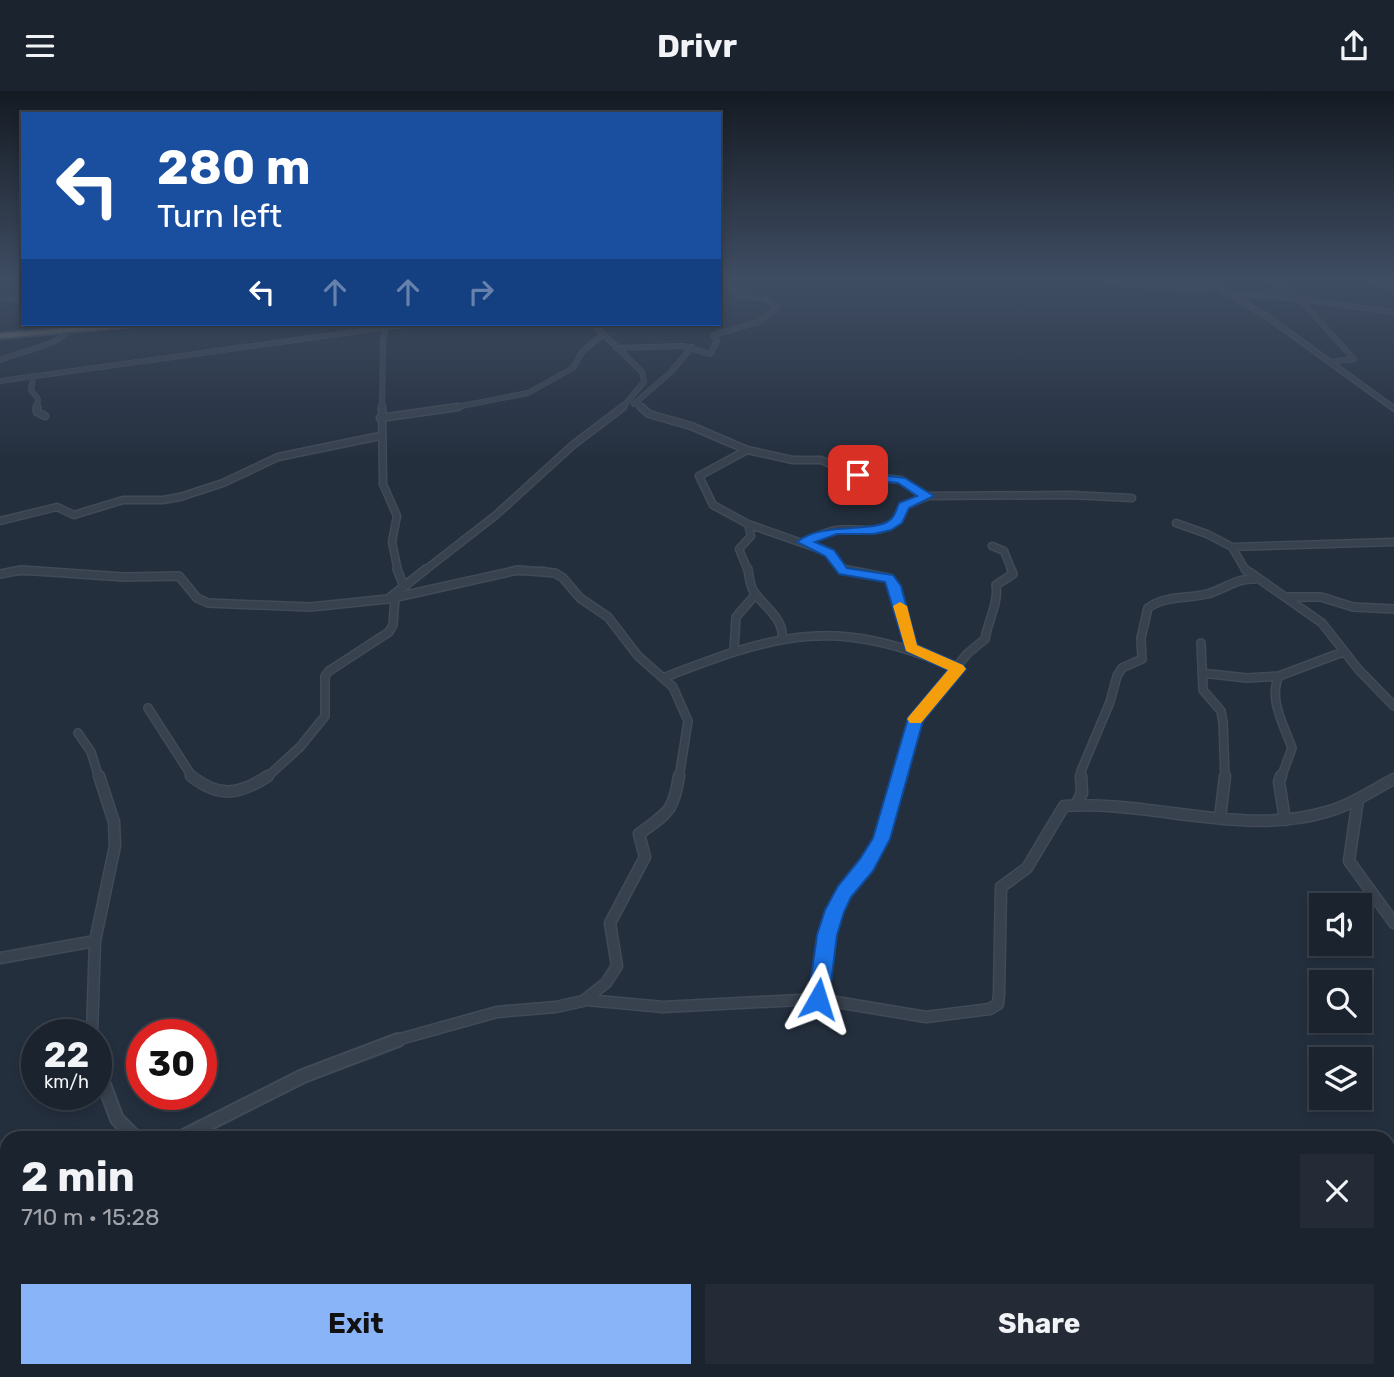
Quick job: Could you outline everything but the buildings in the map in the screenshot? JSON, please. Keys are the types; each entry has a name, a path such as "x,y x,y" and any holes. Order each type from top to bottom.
{"street":[{"path":"0,360 14,353 57,341"},
{"path":"0,380 285,341"},
{"path":"383,341 380,436 383,484 397,516 392,542 396,567 404,587"},
{"path":"380,418 455,408 528,393 573,368 582,352 595,341"},
{"path":"608,341 638,368 644,378 640,389 625,408"},
{"path":"616,348 668,345 692,347 704,353 711,353 717,341"},
{"path":"1300,341 1394,409"},
{"path":"1328,362 1354,359 1338,341"},
{"path":"391,598 496,515 573,445 625,408 638,403 692,347"},
{"path":"33,376 31,390 38,399 37,412 44,416"},
{"path":"638,403 649,414 691,426 747,450 793,460 817,459 858,475 901,480 917,492 928,496 1071,495 1132,498"},
{"path":"0,521 57,507 74,515 123,500 169,499 223,483 278,457 380,436"},
{"path":"747,450 699,476 705,485 704,493 708,500 725,513 748,524 829,553 843,571 889,578 894,586 911,648"},
{"path":"803,542 836,530 874,531 887,527 897,521 904,506 928,496"},
{"path":"1176,523 1232,547 1394,542"},
{"path":"748,524 751,536 739,549 755,596 774,615 783,632 782,637"},
{"path":"818,999 827,935 835,910 844,891 867,865 881,839 915,718 967,655 985,639 988,620 998,595 996,585 1013,574 1003,551 992,546"},
{"path":"1232,547 1238,561 1254,579 1322,623 1343,652 1394,706"},
{"path":"0,574 21,570 124,577 179,576 197,598 208,603 310,607 391,598 518,569 555,573 568,582 580,598 608,617 638,656 673,687 688,721 677,799 669,813 639,834 645,857 610,923 617,966 595,996 567,1006 508,1010 377,1045 310,1071 193,1131"},
{"path":"1077,803 1082,793 1081,771 1110,702 1117,676 1122,668 1142,659 1142,627 1148,608 1161,600 1208,594 1244,578 1254,579"},
{"path":"734,650 736,617 755,596"},
{"path":"1285,597 1331,599 1353,607 1394,609"},
{"path":"148,708 192,777 219,793 255,786 283,763 325,716 325,676 329,671 388,632 393,625 391,598"},
{"path":"663,678 734,650 782,637 829,633 911,648 958,669"},
{"path":"1202,643 1203,690 1221,711 1223,722 1225,755 1220,818"},
{"path":"1202,673 1247,678 1279,675 1343,652"},
{"path":"1279,675 1273,687 1292,748 1279,782 1285,820"},
{"path":"78,733 91,752 114,822 115,846 94,941 92,1019"},
{"path":"587,1000 663,1007 818,999 926,1017 990,1009 998,1004 997,978 1002,929 998,899 1000,887 1027,868 1061,808 1077,803 1220,818 1285,820 1328,812 1394,779"},
{"path":"1358,799 1349,861 1394,923"},
{"path":"0,958 94,941"},
{"path":"112,1106 117,1119 129,1131"}],"slow traffic":[{"path":"900,606 911,648 958,669 915,719"}],"route":[{"path":"818,999 827,935 835,910 844,891 861,874 881,839 902,773 915,718 958,669 911,648 906,624 889,578 843,571 829,553 803,542 836,530 874,531 887,527 897,521 905,505 928,496 917,492 901,480 858,475"}]}
